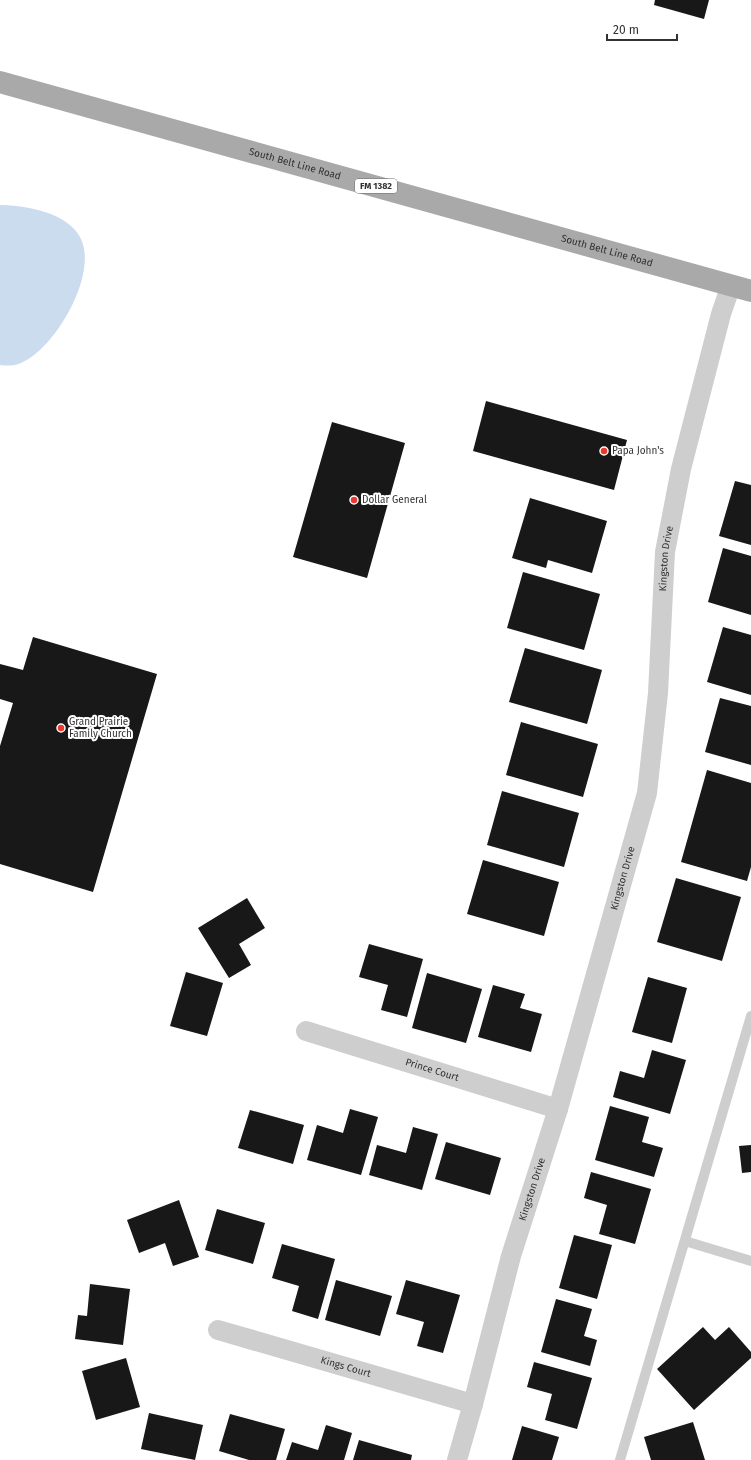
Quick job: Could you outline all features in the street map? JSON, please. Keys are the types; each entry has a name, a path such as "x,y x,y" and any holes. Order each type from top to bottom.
{"main road":[{"name":"South Belt Line Road","path":"0,82 741,288"}],"street":[{"name":"Kingston Drive","path":"457,1460 511,1256 558,1109 647,793 658,693 665,552 682,469 721,314 741,288"},
{"name":"Prince Court","path":"306,1031 558,1109"},
{"name":"Kings Court","path":"218,1330 473,1404"}],"lane":[{"path":"620,1460 751,1016"},
{"path":"685,1241 751,1261"}],"water":[{"path":"0,205 34,209 57,217 75,230 81,239 85,254 84,272 78,290 70,309 59,327 47,343 34,355 21,363 10,366 0,365"}],"building":[{"path":"655,0 709,0 704,19 654,5"},
{"path":"486,401 627,440 614,490 473,451"},
{"path":"332,422 405,443 367,578 293,557"},
{"path":"735,481 751,485 751,545 719,536"},
{"path":"530,498 607,521 592,573 548,560 546,568 512,558"},
{"path":"723,548 751,556 751,615 708,602"},
{"path":"523,572 600,594 584,650 507,628"},
{"path":"723,627 751,635 751,695 707,682"},
{"path":"33,637 157,674 93,892 0,864 0,746 13,703 0,699 0,664 23,670"},
{"path":"525,648 602,670 587,724 509,702"},
{"path":"720,698 751,706 751,765 705,752"},
{"path":"521,722 598,744 583,797 506,775"},
{"path":"707,770 751,783 751,867 747,881 681,862"},
{"path":"502,791 579,813 564,867 487,845"},
{"path":"483,860 559,882 544,936 467,914"},
{"path":"676,878 741,897 722,961 657,942"},
{"path":"247,898 265,928 239,944 251,965 229,978 198,928"},
{"path":"369,944 423,959 407,1017 381,1010 388,985 359,977"},
{"path":"186,972 223,983 207,1036 170,1026"},
{"path":"427,973 482,989 466,1043 412,1028"},
{"path":"648,977 687,988 672,1043 632,1032"},
{"path":"493,985 525,994 520,1008 542,1014 531,1052 478,1037"},
{"path":"652,1050 686,1060 670,1114 613,1097 620,1071 644,1078"},
{"path":"610,1106 649,1117 642,1142 663,1148 654,1177 595,1160"},
{"path":"350,1109 378,1117 361,1175 307,1160 317,1125 343,1133"},
{"path":"250,1110 304,1125 293,1164 238,1148"},
{"path":"413,1127 438,1134 422,1190 369,1175 377,1145 406,1153"},
{"path":"446,1142 501,1158 490,1195 435,1179"},
{"path":"751,1145 751,1172 742,1173 739,1146"},
{"path":"591,1172 651,1189 635,1244 599,1234 607,1205 584,1198"},
{"path":"179,1200 199,1257 173,1266 165,1243 139,1253 127,1220"},
{"path":"217,1209 265,1223 253,1264 205,1250"},
{"path":"574,1235 612,1245 597,1299 559,1288"},
{"path":"282,1244 335,1259 318,1319 292,1311 299,1286 272,1278"},
{"path":"336,1280 392,1296 380,1336 325,1320"},
{"path":"406,1280 460,1295 443,1353 417,1346 424,1322 396,1314"},
{"path":"90,1284 130,1289 123,1345 75,1339 78,1315 87,1316"},
{"path":"556,1299 592,1309 584,1336 597,1340 590,1366 541,1352"},
{"path":"703,1327 715,1340 729,1327 751,1352 751,1358 694,1410 657,1369"},
{"path":"126,1358 140,1407 96,1420 82,1371"},
{"path":"534,1362 592,1378 577,1429 545,1420 552,1394 527,1387"},
{"path":"149,1413 203,1425 195,1460 141,1449"},
{"path":"230,1414 285,1429 276,1460 249,1460 219,1451"},
{"path":"693,1422 705,1460 651,1460 644,1437"},
{"path":"326,1425 352,1433 344,1460 286,1460 292,1442 318,1450"},
{"path":"522,1426 559,1437 552,1460 512,1460"},
{"path":"359,1440 412,1455 411,1460 353,1460"}],"place":[{"name":"Papa John's","path":"604,451"},
{"name":"Dollar General","path":"354,500"},
{"name":"Grand Prairie Family Church","path":"61,728"}]}
